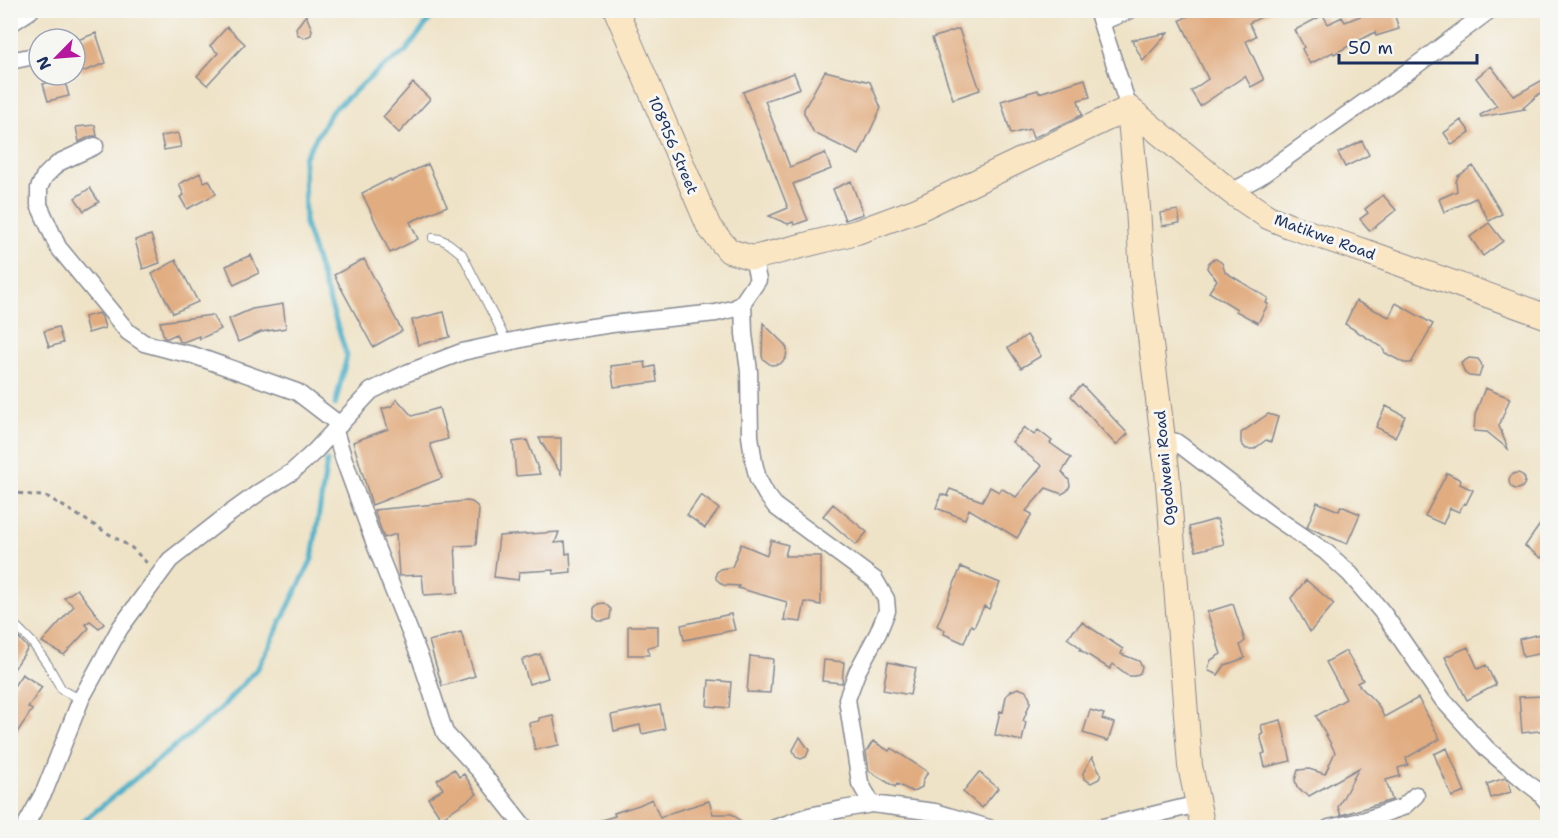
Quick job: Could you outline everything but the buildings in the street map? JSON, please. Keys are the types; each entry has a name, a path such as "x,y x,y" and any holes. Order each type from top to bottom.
{"street":[{"path":"10,24 32,10"},
{"name":"108956 Street","path":"616,10 709,227 729,251 753,258"},
{"path":"24,828 45,790 81,699 120,628 170,560 261,491 292,472 372,391 406,373 462,351 540,335 612,324 716,313 735,308 743,302 758,280 753,258 857,231 916,210 1129,108 1099,16 1130,10"},
{"path":"1231,192 1259,177 1405,74 1490,10"},
{"path":"10,62 27,58"},
{"name":"Matikwe Road","path":"1129,108 1231,192 1268,217 1548,317"},
{"name":"Ogodweni Road","path":"1129,108 1142,274 1164,439 1190,766 1203,828"},
{"path":"95,146 60,162 44,177 39,188 39,205 58,247 128,332 144,343 193,355 297,392 337,428 344,460 421,660 445,733 480,771 525,828"},
{"path":"743,302 749,371 750,436 758,479 776,507 875,580 886,599 887,611 857,672 847,699 860,783 872,804"},
{"path":"1164,439 1184,447 1273,516 1326,552 1350,574 1383,613 1443,700 1487,749 1538,791 1548,803"},
{"path":"1329,828 1365,820 1403,807 1416,795"},
{"path":"775,828 809,816 872,804 935,812 989,828"},
{"path":"1099,828 1198,804"}],"lane":[{"path":"433,238 448,243 462,254 507,342"},
{"path":"10,620 31,641 62,690 81,699"}],"path":[{"path":"10,495 17,493 48,497 132,548 159,575"}],"waterway":[{"path":"335,405 347,356 305,224 304,158 332,111 379,70 405,52 437,10"},
{"path":"75,828 219,710 258,668 312,559 327,461"}]}
